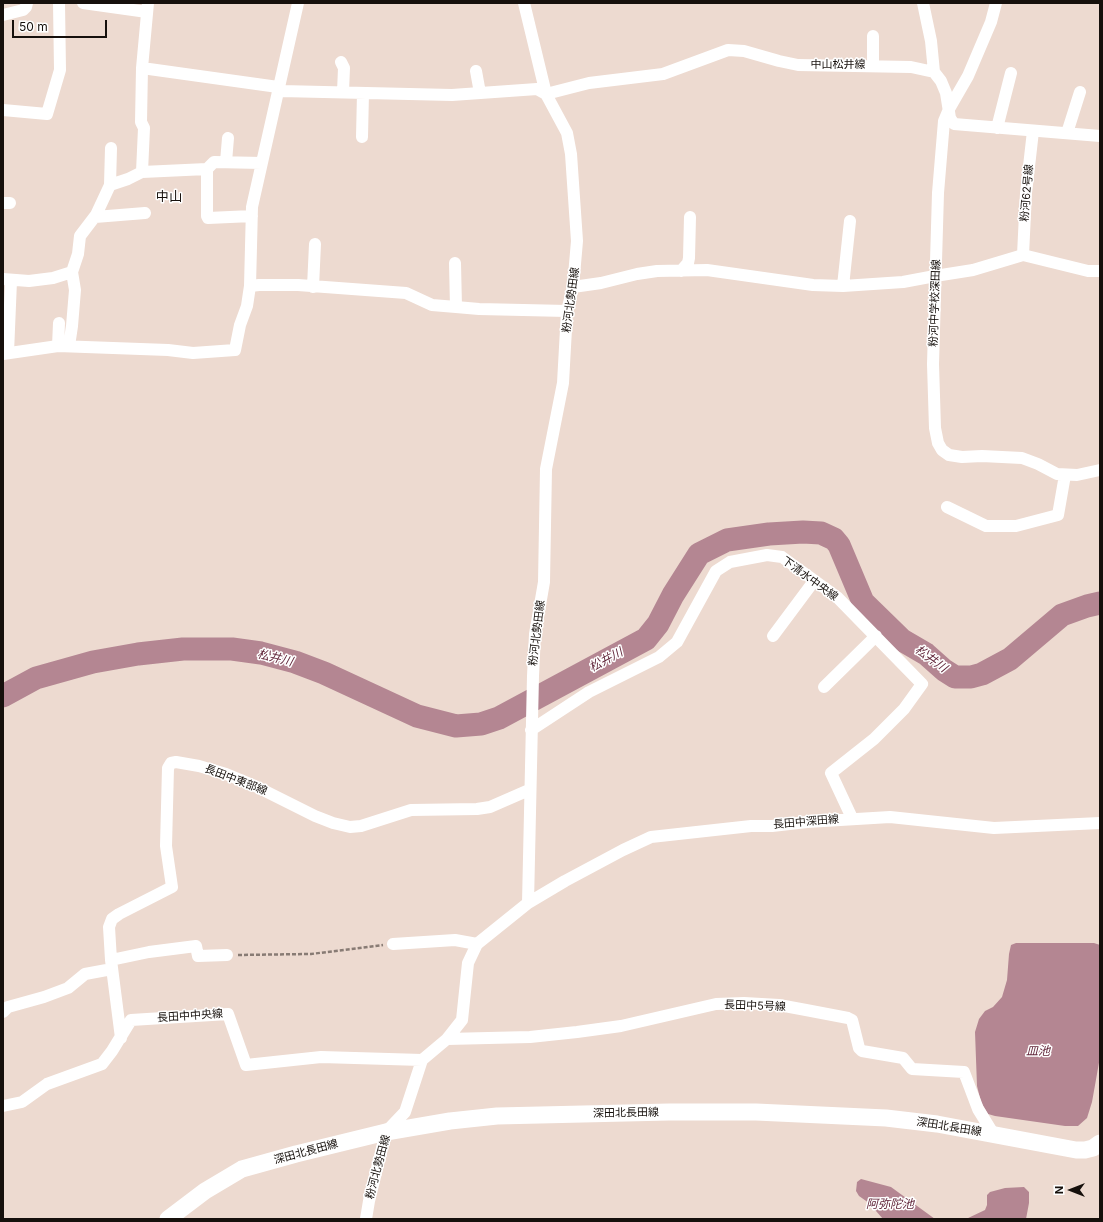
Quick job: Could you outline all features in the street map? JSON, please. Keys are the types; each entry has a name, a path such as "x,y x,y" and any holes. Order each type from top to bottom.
{"street":[{"path":"3,15 23,10 27,3"},
{"path":"3,110 47,114 60,70 59,3"},
{"path":"83,3 148,8 142,68 141,122 144,128 142,172"},
{"path":"72,272 53,278 29,281 7,280 6,353 63,346 168,350 194,353 235,350 240,325 247,306 250,286 252,207 298,3"},
{"name":"粉河北勢田線","path":"524,3 546,94 567,133 571,154 577,241 573,287 567,311 563,383 546,469 544,582 536,634 533,676 529,790 528,903"},
{"path":"923,3 931,41 934,72 941,81 946,93 950,118 954,124 1033,131 1100,134"},
{"name":"粉河中学校深田線","path":"996,3 991,22 968,76 949,109 944,121 938,192 933,364 935,428 938,443 942,450 948,455 962,457 982,456 1022,458 1057,474 1077,475 1100,470"},
{"path":"873,36 873,66"},
{"name":"中山松井線","path":"546,94 589,83 663,74 728,50 744,51 779,62 798,65 911,67 934,72"},
{"path":"341,62 344,68 343,92"},
{"path":"142,68 278,87 281,90 452,95 537,89 546,94"},
{"path":"476,71 480,93"},
{"path":"997,128 1011,73"},
{"path":"1067,133 1080,92"},
{"path":"362,136 363,93"},
{"name":"粉河62号線","path":"1023,255 1026,192 1033,131"},
{"path":"226,162 228,138"},
{"path":"63,346 72,326 75,290 72,272 78,254 80,236 95,217 110,185 111,148"},
{"path":"110,185 128,179 142,172 207,169 214,162 262,163"},
{"path":"207,169 208,218 252,216"},
{"path":"95,217 145,213"},
{"path":"681,271 688,263 689,258 690,217"},
{"path":"843,286 850,221"},
{"path":"313,287 315,244"},
{"path":"573,287 601,283 637,274 657,271 707,270 813,285 843,286 903,282 973,270 1023,255 1088,271 1100,271"},
{"path":"455,263 456,307"},
{"path":"250,286 267,285 313,287 406,293 432,305 479,309 567,311"},
{"path":"59,323 63,346"},
{"path":"947,507 986,526 1016,526 1058,515 1065,474"},
{"name":"下清水中央線","path":"531,725 589,692 659,657 677,642 716,571 730,562 767,555 782,557 838,597 922,684 904,709 874,739 831,773 852,818"},
{"path":"773,636 814,581"},
{"path":"824,687 876,636"},
{"name":"長田中東部線","path":"121,1038 111,964 109,927 112,919 172,887 166,846 168,768 171,763 176,762 199,766 226,774 255,786 315,816 333,823 350,827 361,826 411,810 477,809 490,807 529,790"},
{"name":"長田中深田線","path":"528,903 623,850 651,838 751,826 772,826 852,818 890,817 994,828 1100,823"},
{"path":"422,1060 447,1039 462,1020 468,964 477,944 528,903"},
{"path":"393,944 455,940 477,944"},
{"path":"3,1012 8,1007 44,997 68,988 85,974 149,952 196,946 198,956 227,955"},
{"name":"長田中5号線","path":"447,1039 530,1037 577,1032 621,1026 716,1004 744,1003 779,1005 852,1020 859,1048 862,1051 903,1058 912,1069 964,1072 978,1109 994,1135"},
{"name":"長田中中央線","path":"3,1106 22,1102 47,1084 102,1064 121,1038 131,1020 228,1014 246,1065 321,1057 422,1060"},
{"name":"粉河北勢田線","path":"366,1219 386,1132 405,1112 422,1060"},
{"name":"深田北長田線","path":"168,1219 206,1191 242,1169 386,1132 450,1121 497,1116 669,1112 756,1112 886,1118 937,1124 1076,1150 1094,1148 1100,1143"}],"path":[{"path":"227,955 311,954 393,944"}],"water":[{"name":"皿池","path":"1016,943 1094,943 1100,945 1100,1057 1092,1102 1087,1118 1078,1126 1065,1126 995,1116 988,1114 981,1102 977,1086 975,1032 979,1019 985,1011 993,1007 1002,997 1007,980 1011,945"},
{"name":"阿弥陀池","path":"861,1179 891,1187 935,1219 883,1219 869,1203 859,1196 856,1191 857,1182"},
{"path":"1024,1187 1029,1192 1029,1203 1026,1219 966,1219 985,1210 987,1205 987,1195 990,1192 1005,1188"}],"waterway":[{"name":"松井川","path":"3,696 36,678 93,662 138,654 183,649 232,649 261,653 295,662 324,673 417,716 456,726 481,724 499,718 646,639 658,624 673,595 699,554 727,540 769,534 803,532 821,533 834,539 839,545 863,602 902,640 926,654 944,670 955,677 971,677 982,674 1010,659 1062,615 1100,603"}],"district":[{"name":"中山","path":"169,197"}]}
